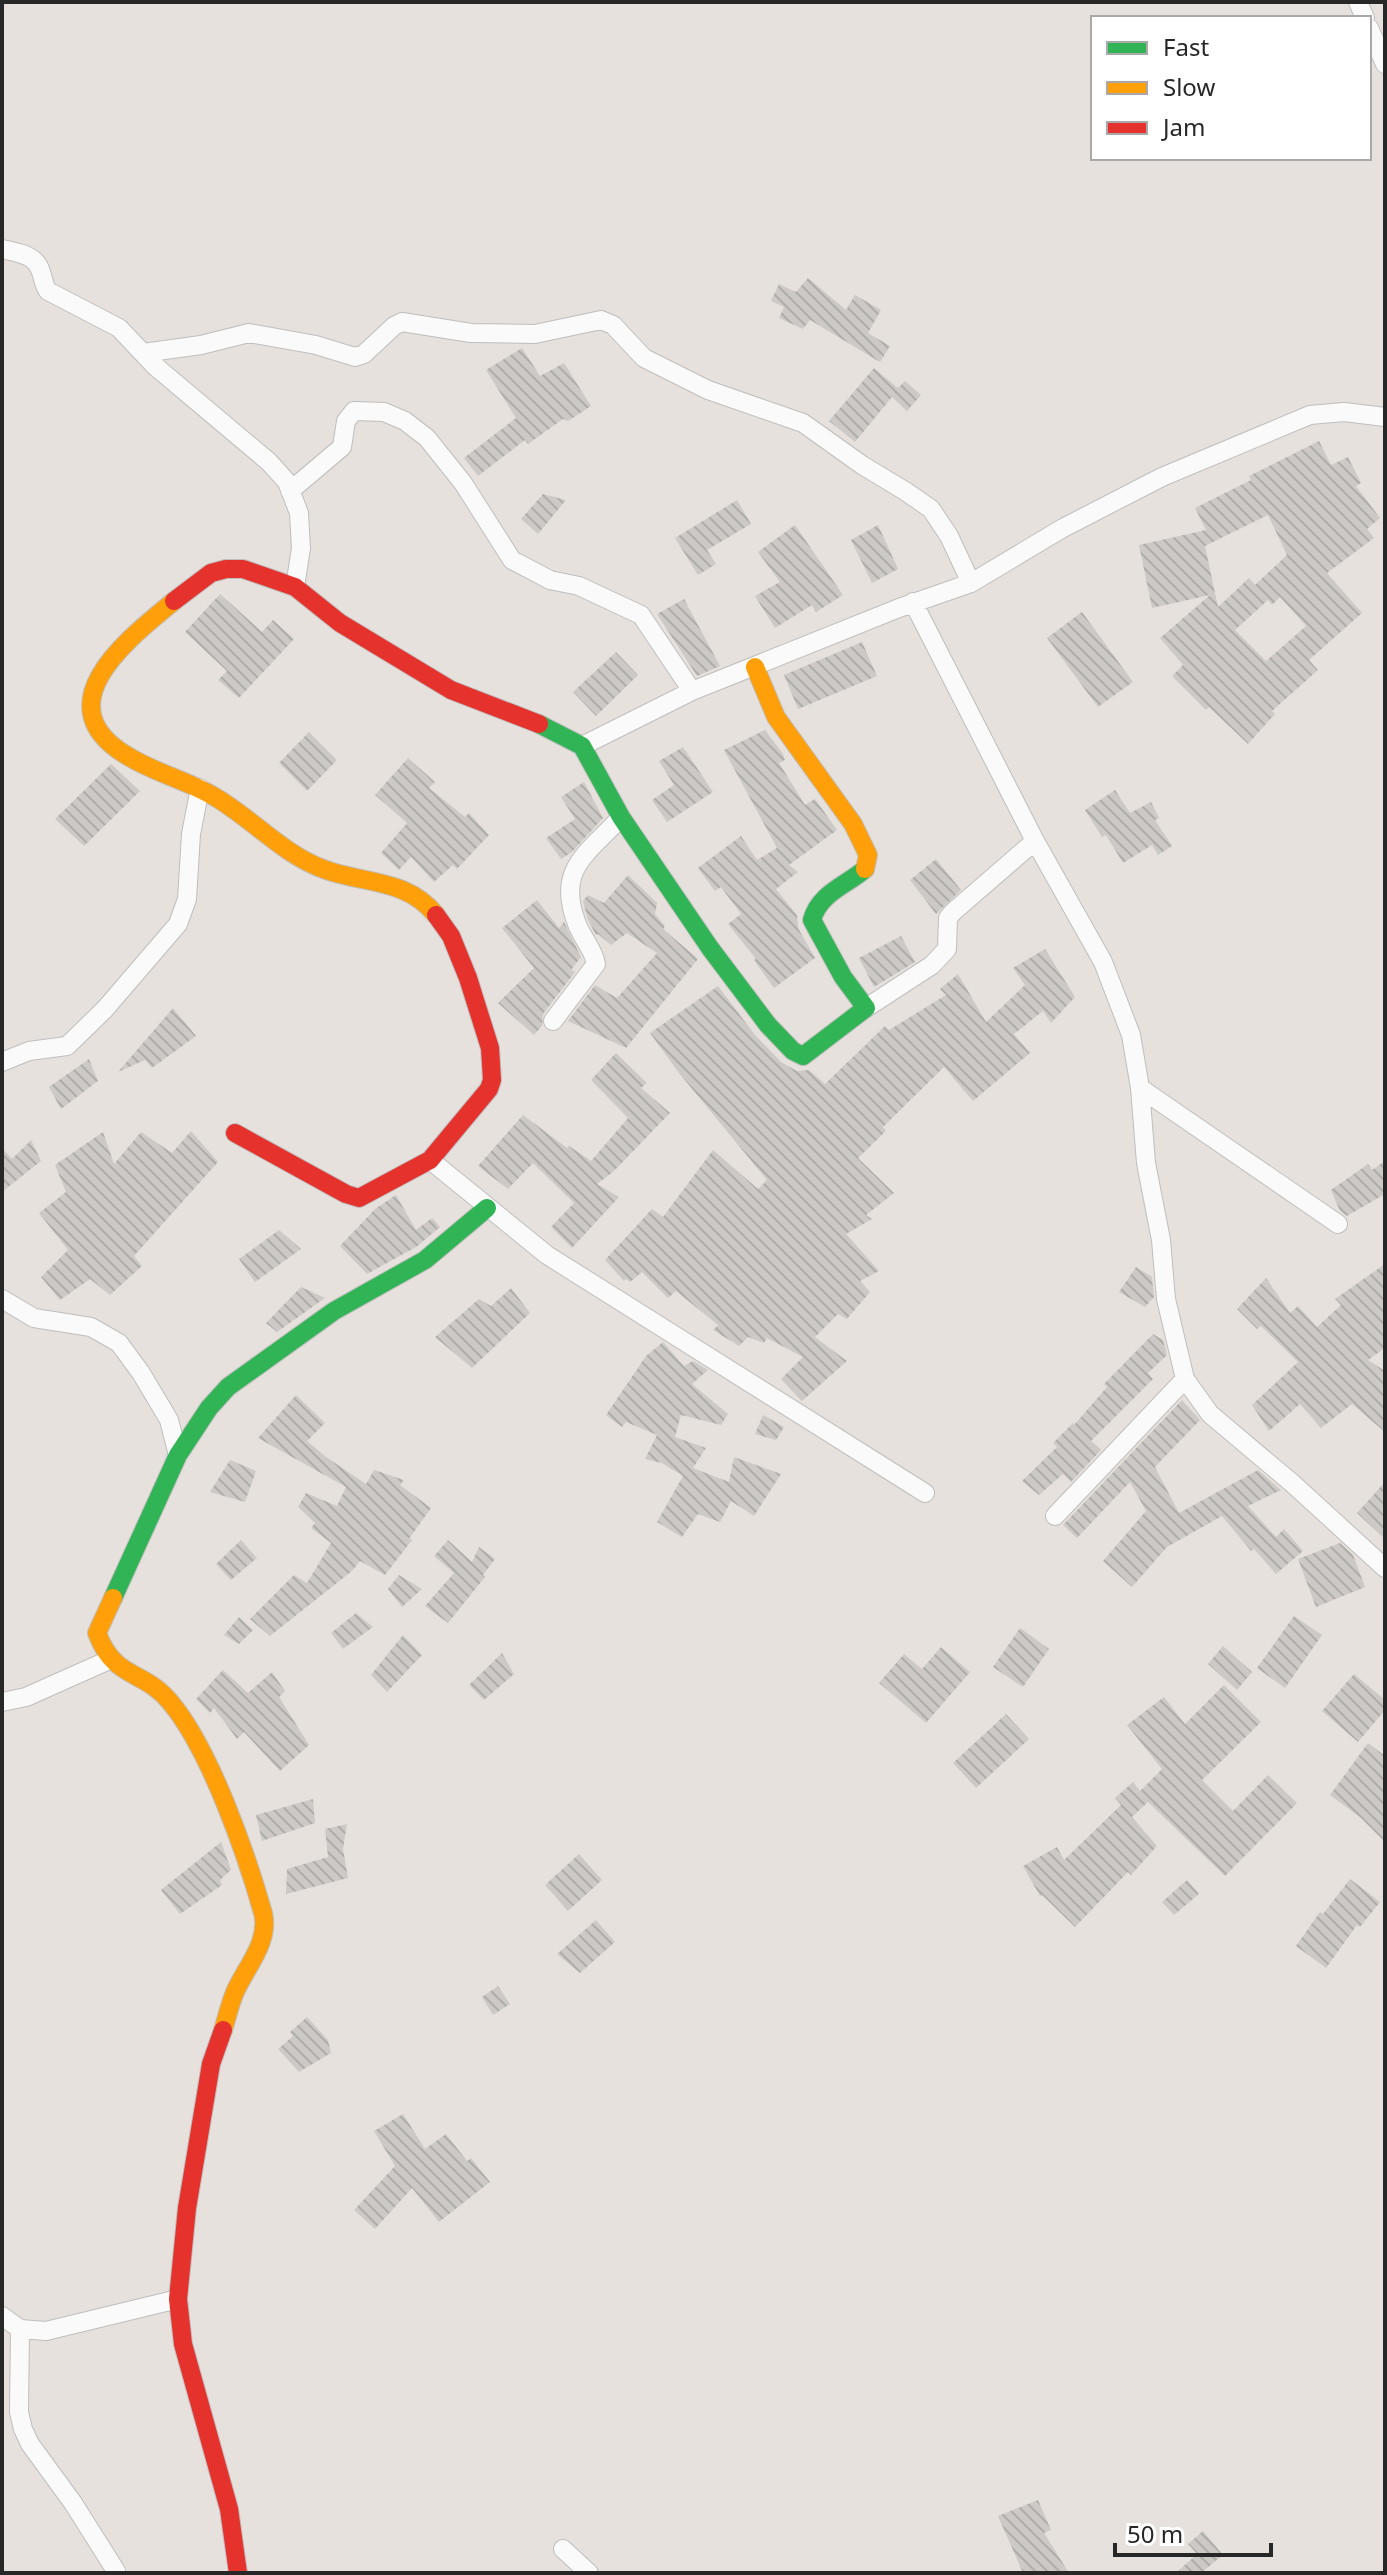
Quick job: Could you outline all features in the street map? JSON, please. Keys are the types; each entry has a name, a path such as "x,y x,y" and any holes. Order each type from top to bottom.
{"street":[{"path":"1371,32 1385,64"},
{"path":"2,249 32,257 41,270 48,291 119,328 143,353 269,462 287,482 299,513 301,548 295,587"},
{"path":"143,353 215,342 249,333 316,345 355,357 364,354 402,322 471,333 535,334 601,320 613,325 644,358 708,390 803,423 931,509 949,536 971,583"},
{"path":"290,491 342,447 346,421 354,411 384,412 405,421 427,438 443,456 512,560 550,580 579,586 641,615 692,691"},
{"path":"582,746 692,691 913,602 971,583 1063,528 1162,477 1310,415 1344,412 1385,417"},
{"path":"235,1133 346,1194 359,1198 430,1160 489,1089 493,1076 485,1034 460,954 444,924 423,901 406,889 327,870 296,858 235,809 200,788 139,761 106,740 92,712 90,697 101,671 136,634 211,573 243,569 295,587 340,623 451,690 538,724 582,746 621,817 710,948 768,1025 793,1051 803,1056 866,1008 932,965 947,949 948,918 1035,841"},
{"path":"913,602 1035,841 1103,962 1131,1035 1140,1088 1146,1163 1161,1240 1166,1299 1185,1379 1210,1414 1385,1568"},
{"path":"755,667 776,717 853,824 868,855 865,870 819,904 812,920 843,977 866,1008"},
{"path":"2,1062 29,1051 67,1046 105,1009 178,924 187,899 191,834 200,788"},
{"path":"553,1021 596,964 572,911 571,880 576,865 621,817"},
{"path":"1140,1088 1338,1224"},
{"path":"430,1160 547,1255 925,1493"},
{"path":"238,2573 229,2509 183,2344 178,2299 187,2208 211,2064 235,1993 263,1938 265,1922 229,1816 202,1755 173,1704 151,1683 125,1673 109,1660 101,1648 97,1633 178,1455 209,1408 228,1387 334,1311 425,1260 487,1208"},
{"path":"2,1299 34,1318 91,1327 119,1343 169,1420 178,1455"},
{"path":"1055,1516 1185,1379"},
{"path":"2,1702 26,1697 109,1660"},
{"path":"2,2316 20,2329 46,2331 178,2299"},
{"path":"20,2329 19,2412 23,2429 116,2571"},
{"path":"563,2549 589,2573"}],"building":[{"path":"808,278 846,310 855,295 881,310 868,333 890,346 880,362 810,320 803,329 779,318 784,307 771,301 779,284 796,292"},
{"path":"522,348 540,376 564,363 591,406 568,421 563,419 528,444 525,440 478,476 464,458 516,418 486,370"},
{"path":"874,368 898,388 905,381 921,395 907,411 892,397 855,442 829,421"},
{"path":"1319,441 1331,465 1348,457 1361,483 1356,486 1380,518 1367,529 1374,538 1327,573 1362,613 1309,660 1318,670 1272,711 1275,714 1248,744 1209,707 1206,710 1172,676 1183,665 1160,638 1210,595 1152,608 1139,545 1206,530 1195,508 1251,480 1249,476","holes":["1268,515 1287,555 1255,585 1249,578 1218,607 1205,546","1280,597 1306,626 1266,661 1235,630 1268,600 1272,605"]},
{"path":"543,494 566,500 538,534 521,519"},
{"path":"737,500 751,524 707,550 716,564 698,575 675,538"},
{"path":"795,525 843,595 816,612 812,605 775,628 755,596 780,582 758,552"},
{"path":"878,525 898,569 872,583 851,540"},
{"path":"220,594 262,632 273,620 294,639 239,698 218,680 227,671 185,632"},
{"path":"684,599 720,666 697,676 657,614"},
{"path":"1082,612 1133,682 1098,707 1047,638"},
{"path":"862,642 877,676 798,709 784,675"},
{"path":"616,652 638,675 596,716 573,692"},
{"path":"765,730 783,754 785,760 779,763 805,805 815,799 837,830 789,865 798,872 776,889 797,915 798,928 815,958 774,988 728,924 741,914 721,887 715,891 698,868 741,836 757,860 777,848 724,750"},
{"path":"309,732 337,760 307,791 279,763"},
{"path":"683,747 713,792 667,822 652,800 674,785 659,761"},
{"path":"408,758 435,782 429,788 465,817 469,813 489,835 457,869 453,865 434,882 411,857 399,870 381,853 407,823 375,795"},
{"path":"111,764 140,791 84,846 55,819"},
{"path":"584,782 603,818 572,852 561,859 546,838 575,819 561,797"},
{"path":"1115,790 1130,813 1151,802 1159,818 1155,820 1172,846 1158,855 1152,845 1123,863 1106,835 1102,837 1085,810"},
{"path":"936,859 961,890 936,914 910,880"},
{"path":"628,875 657,903 655,914 665,926 663,929 698,959 626,1048 568,1021 595,985 617,998 657,953 627,933 611,945 596,935 588,920 583,901 588,895 604,903"},
{"path":"537,900 559,928 564,922 581,957 571,970 575,972 543,1014 542,1026 534,1035 498,1003 534,968 502,928"},
{"path":"901,936 915,962 874,987 859,958"},
{"path":"1045,949 1075,997 1051,1023 1043,1011 1014,1034 1030,1053 973,1101 944,1067 883,1127 886,1131 858,1158 894,1193 866,1215 872,1219 846,1234 879,1271 860,1281 870,1292 847,1319 838,1314 815,1337 847,1361 802,1401 781,1379 803,1357 767,1338 764,1343 748,1337 739,1346 713,1330 718,1325 676,1291 668,1298 642,1272 630,1282 624,1281 605,1260 652,1209 663,1217 713,1150 758,1189 767,1180 650,1033 718,986 755,1035 781,1062 797,1071 809,1070 825,1084 885,1026 889,1030 946,995 940,989 958,974 986,1022 1025,985 1013,968"},
{"path":"173,1008 196,1036 152,1068 145,1060 118,1072"},
{"path":"616,1053 647,1083 641,1088 670,1113 613,1172 597,1184 619,1197 572,1248 551,1227 574,1203 533,1163 508,1189 478,1166 523,1115 567,1148 569,1146 591,1161 628,1118 591,1080"},
{"path":"89,1059 98,1081 61,1109 49,1087"},
{"path":"191,1131 218,1162 134,1256 142,1266 110,1295 90,1279 60,1300 41,1277 68,1250 39,1213 66,1192 55,1165 103,1132 114,1164 141,1132 172,1153"},
{"path":"31,1140 41,1161 2,1192 2,1148 12,1159"},
{"path":"1385,1161 1385,1194 1347,1216 1340,1211 1331,1190 1368,1164 1372,1170"},
{"path":"396,1195 416,1230 432,1218 440,1227 416,1247 367,1274 340,1246 375,1209"},
{"path":"279,1230 301,1249 255,1282 239,1259"},
{"path":"1385,1264 1385,1348 1368,1360 1385,1371 1385,1432 1352,1404 1321,1428 1300,1404 1269,1431 1252,1405 1298,1362 1261,1326 1257,1329 1237,1309 1266,1278 1290,1313 1298,1306 1317,1327 1341,1305 1335,1299"},
{"path":"1136,1267 1152,1277 1154,1297 1145,1307 1119,1292"},
{"path":"301,1287 325,1298 277,1332 266,1323"},
{"path":"511,1288 530,1313 472,1368 435,1337 479,1299 491,1306"},
{"path":"1153,1334 1163,1340 1167,1355 1148,1373 1153,1379 1091,1441 1101,1450 1071,1482 1063,1474 1039,1495 1022,1481 1057,1447 1053,1443 1074,1425 1107,1387 1104,1384"},
{"path":"663,1342 684,1366 693,1361 708,1370 692,1384 728,1414 721,1425 681,1415 675,1437 706,1448 693,1468 729,1482 734,1457 781,1474 754,1516 731,1501 720,1522 698,1514 682,1537 657,1522 683,1476 662,1463 645,1459 657,1435 626,1422 622,1427 606,1415 646,1356"},
{"path":"296,1395 325,1423 307,1441 326,1457 366,1484 374,1470 404,1480 400,1485 431,1508 409,1539 412,1540 385,1575 360,1561 352,1571 270,1636 250,1619 294,1575 307,1583 331,1543 311,1528 315,1523 298,1507 306,1493 337,1506 346,1487 258,1438"},
{"path":"1182,1400 1200,1420 1155,1467 1179,1513 1258,1470 1281,1490 1248,1506 1276,1537 1284,1529 1303,1551 1276,1574 1254,1549 1251,1551 1222,1516 1167,1547 1132,1587 1103,1561 1146,1511 1130,1482 1077,1538 1063,1525"},
{"path":"763,1415 784,1427 776,1440 755,1434"},
{"path":"230,1460 256,1471 245,1502 210,1492"},
{"path":"1385,1482 1385,1539 1357,1513"},
{"path":"241,1540 257,1558 231,1580 216,1564"},
{"path":"448,1540 472,1562 479,1547 495,1559 483,1575 485,1577 448,1623 425,1606 454,1573 434,1556"},
{"path":"1340,1543 1353,1555 1365,1587 1316,1607 1298,1559"},
{"path":"399,1575 422,1589 402,1607 388,1589"},
{"path":"356,1613 373,1627 343,1649 331,1633"},
{"path":"1294,1616 1322,1635 1285,1688 1257,1668"},
{"path":"239,1617 253,1630 239,1644 224,1635"},
{"path":"1020,1628 1049,1649 1023,1687 993,1667"},
{"path":"403,1635 422,1655 387,1692 371,1675"},
{"path":"1223,1646 1252,1672 1237,1690 1208,1664"},
{"path":"941,1647 970,1672 926,1723 879,1683 904,1654 922,1669"},
{"path":"502,1653 514,1674 484,1700 469,1685"},
{"path":"223,1670 248,1693 272,1672 285,1691 279,1697 309,1745 280,1771 244,1732 237,1739 214,1708 210,1713 196,1699"},
{"path":"1354,1674 1385,1700 1385,1710 1358,1742 1322,1711"},
{"path":"1224,1685 1261,1722 1202,1780 1233,1811 1268,1775 1297,1803 1225,1876 1148,1802 1132,1817 1157,1846 1075,1927 1040,1896 1023,1866 1057,1847 1064,1860 1121,1805 1115,1798 1133,1782 1140,1791 1162,1769 1127,1725 1164,1697 1185,1724"},
{"path":"1006,1714 1029,1739 976,1788 953,1763"},
{"path":"1368,1743 1385,1756 1385,1842 1360,1817 1330,1795"},
{"path":"313,1799 315,1823 262,1841 256,1815"},
{"path":"347,1824 343,1849 348,1878 286,1894 287,1869 328,1857 325,1829"},
{"path":"221,1842 231,1870 220,1880 222,1885 180,1914 161,1890"},
{"path":"579,1854 602,1880 568,1911 545,1885"},
{"path":"1350,1879 1380,1902 1360,1927 1357,1925 1326,1968 1296,1946 1320,1912 1323,1914"},
{"path":"1187,1880 1199,1894 1174,1915 1162,1902"},
{"path":"596,1920 615,1942 580,1973 557,1954"},
{"path":"498,1986 510,2004 493,2015 482,1997"},
{"path":"307,2017 328,2040 331,2053 299,2072 278,2049 293,2036 290,2032"},
{"path":"403,2114 425,2149 446,2134 467,2161 471,2158 490,2182 439,2222 412,2188 375,2229 354,2210 395,2166 374,2131"},
{"path":"1038,2500 1051,2530 1044,2533 1069,2573 1023,2573 998,2516"},
{"path":"1203,2531 1223,2555 1201,2573 1176,2573 1197,2554 1188,2544"}],"traffic: fast":[{"path":"539,724 582,746 621,817 710,948 768,1025 793,1051 803,1056 866,1008 843,977 812,920 827,896 865,869"},
{"path":"113,1598 178,1455 209,1408 228,1387 334,1311 425,1260 487,1208"}],"traffic: slow":[{"path":"174,601 135,634 102,673 93,694 92,715 102,735 126,755 215,797 310,863 399,889 425,903 436,915"},
{"path":"755,667 776,717 853,824 868,855 865,869"},
{"path":"113,1598 97,1633 104,1648 121,1667 161,1692 185,1723 225,1803 263,1913 260,1944 235,1992 223,2030"}],"traffic: jam":[{"path":"174,601 211,573 243,569 295,587 340,623 451,690 539,724"},
{"path":"235,1133 346,1194 359,1198 430,1160 489,1089 492,1080 490,1048 468,978 451,936 436,915"},
{"path":"223,2030 211,2064 187,2208 178,2299 183,2344 229,2509 238,2573"}]}
